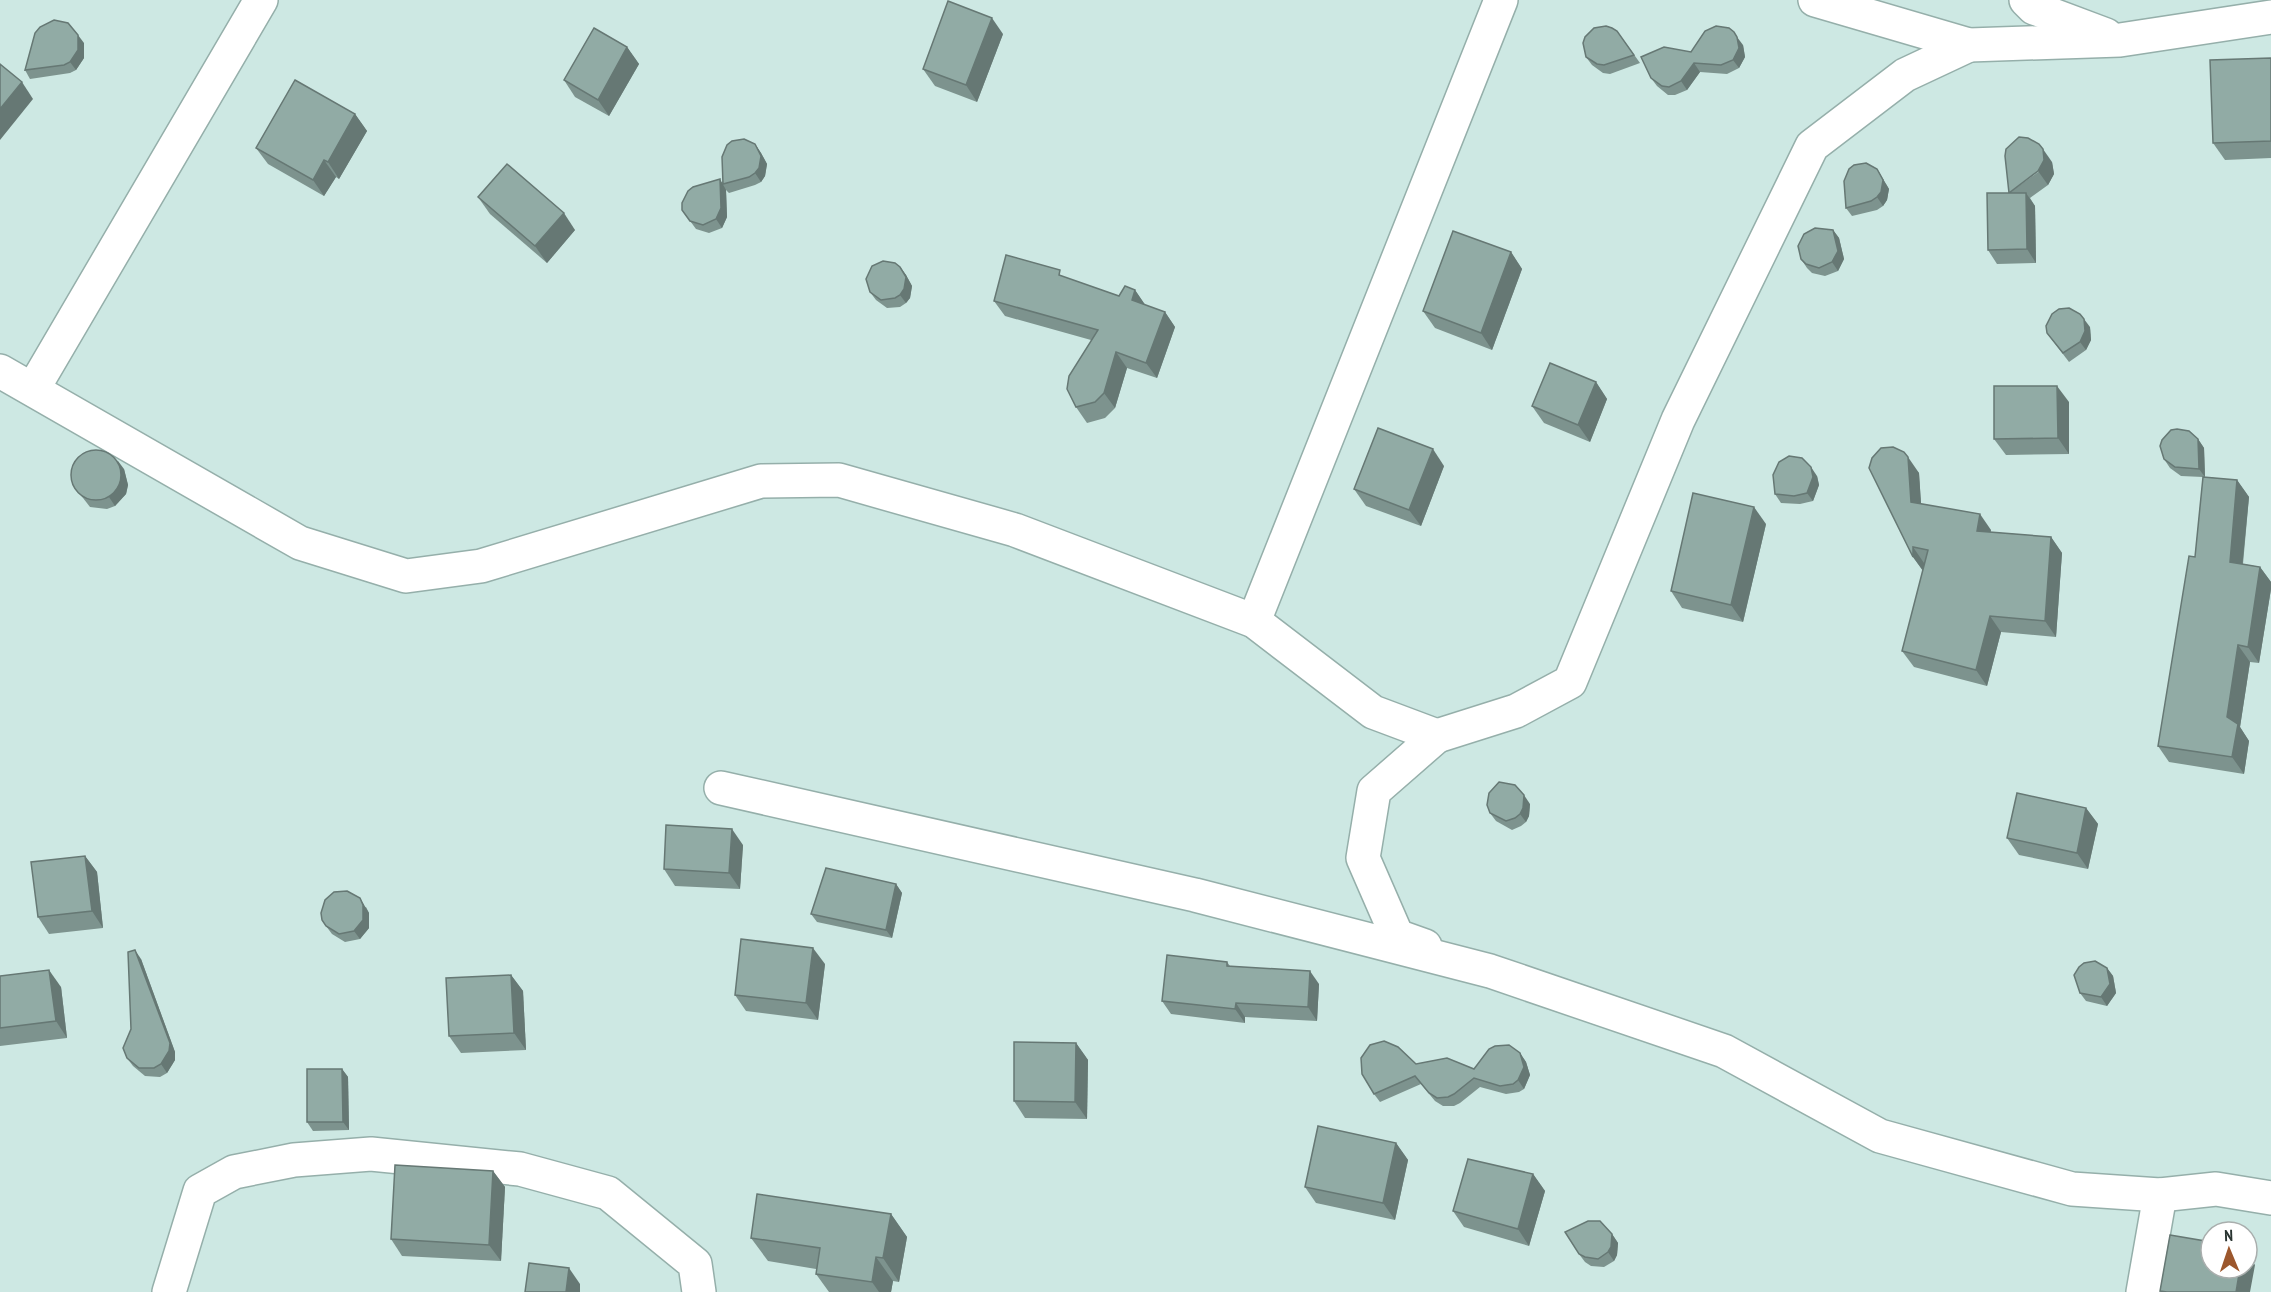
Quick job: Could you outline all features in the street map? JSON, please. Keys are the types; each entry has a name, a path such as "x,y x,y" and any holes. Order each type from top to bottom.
{"street":[{"path":"33,389 261,0"},
{"path":"1254,621 1501,0"},
{"path":"1815,0 1970,45 2121,40 2271,17"},
{"path":"2026,0 2034,8 2121,40"},
{"path":"1970,45 1905,75 1812,146 1678,420 1570,682 1516,711 1437,736 1374,791 1364,858 1397,936 1724,1051 1880,1136 2072,1189 2160,1195 2216,1189 2271,1198"},
{"path":"0,371 300,543 406,576 481,566 761,481 839,480 1015,530 1254,621 1373,712 1437,736"},
{"path":"721,789 1195,895 1490,970"},
{"path":"169,1292 200,1191 234,1172 294,1160 371,1154 519,1169 608,1193 695,1264 699,1292"},
{"path":"2143,1292 2160,1195"}],"building":[{"path":"948,1 992,18 966,85 923,69"},
{"path":"54,20 68,23 78,35 78,50 70,62 64,65 25,70 35,33 40,27"},
{"path":"1606,26 1617,31 1634,55 1604,65 1597,64 1586,57 1583,43 1585,37 1594,28"},
{"path":"1716,26 1729,28 1737,37 1739,48 1733,60 1721,65 1694,63 1681,81 1669,87 1662,86 1651,78 1641,57 1664,47 1691,52 1705,31"},
{"path":"594,28 627,47 598,100 564,80"},
{"path":"2271,58 2271,141 2213,143 2210,60"},
{"path":"0,64 22,82 0,109"},
{"path":"295,80 355,114 328,162 324,160 313,180 256,148"},
{"path":"2019,137 2028,138 2043,149 2044,160 2038,171 2009,193 2006,149"},
{"path":"744,139 755,144 761,156 759,168 749,177 723,184 722,157 727,145 732,141"},
{"path":"1866,163 1877,169 1883,180 1881,192 1871,201 1846,208 1844,181 1849,169 1854,165"},
{"path":"507,164 564,213 535,246 478,197"},
{"path":"720,179 721,208 716,219 703,225 690,221 682,210 682,203 688,191 693,187"},
{"path":"1987,193 2026,193 2027,249 1988,250"},
{"path":"1815,228 1833,230 1838,251 1832,262 1819,268 1806,264 1801,259 1798,246 1804,234"},
{"path":"1453,231 1511,252 1481,333 1423,311"},
{"path":"1006,255 1060,270 1059,275 1119,296 1125,286 1135,290 1132,300 1165,312 1146,363 1116,352 1104,393 1095,402 1076,407 1067,389 1069,376 1098,330 994,301"},
{"path":"883,261 895,263 906,277 904,289 900,295 881,300 870,292 866,279 872,266"},
{"path":"2069,308 2084,319 2085,331 2080,342 2063,353 2047,333 2046,326 2052,314 2059,309"},
{"path":"1550,363 1596,382 1578,425 1532,406"},
{"path":"1994,386 2057,386 2058,438 1994,439"},
{"path":"1378,428 1433,449 1409,510 1354,489"},
{"path":"2171,430 2189,431 2198,439 2199,469 2175,467 2164,459 2160,446 2162,440"},
{"path":"1893,447 1904,452 1908,457 1911,502 1980,514 1977,531 2051,537 2045,621 1990,616 1976,670 1902,651 1928,550 1913,547 1913,557 1869,468 1872,458 1881,448"},
{"path":"91,450 101,450 114,457 121,470 121,480 114,493 101,500 91,500 82,496 75,489 71,480 71,470 75,461 82,454"},
{"path":"1789,456 1802,458 1811,467 1813,477 1807,493 1794,496 1775,494 1773,475 1779,462"},
{"path":"2203,477 2237,480 2230,562 2260,567 2248,647 2238,645 2227,717 2238,724 2232,757 2158,746 2189,556 2195,557"},
{"path":"1693,493 1754,507 1731,605 1671,591"},
{"path":"1499,782 1515,785 1524,795 1520,814 1506,821 1490,813 1487,805 1489,793"},
{"path":"2017,793 2086,808 2077,853 2007,838"},
{"path":"666,825 732,829 729,873 664,869"},
{"path":"85,856 92,911 38,917 31,862"},
{"path":"826,868 896,884 886,930 811,914"},
{"path":"347,891 360,898 363,905 363,920 354,931 339,934 326,926 321,913 325,900 334,892"},
{"path":"741,939 813,948 806,1003 735,995"},
{"path":"135,950 170,1043 169,1051 161,1064 154,1068 139,1068 127,1058 123,1048 131,1029 128,952"},
{"path":"1167,955 1227,962 1227,966 1310,971 1308,1007 1236,1003 1235,1009 1162,1001"},
{"path":"2095,961 2107,968 2110,984 2101,997 2080,993 2074,975 2084,963"},
{"path":"49,970 56,1021 0,1028 0,976"},
{"path":"511,975 514,1033 449,1036 446,978"},
{"path":"1384,1041 1398,1047 1416,1064 1447,1058 1474,1069 1489,1049 1509,1045 1520,1053 1524,1067 1518,1080 1513,1084 1500,1086 1474,1078 1448,1097 1437,1098 1429,1093 1415,1076 1374,1094 1362,1074 1361,1058 1370,1045"},
{"path":"1014,1042 1076,1043 1075,1102 1014,1101"},
{"path":"307,1069 342,1069 343,1122 307,1122"},
{"path":"1318,1126 1396,1143 1383,1203 1305,1187"},
{"path":"1468,1159 1533,1174 1518,1229 1453,1211"},
{"path":"395,1165 493,1171 489,1245 391,1239"},
{"path":"757,1194 891,1214 883,1258 876,1257 872,1282 816,1274 820,1248 751,1238"},
{"path":"1588,1221 1600,1221 1612,1234 1611,1247 1598,1259 1579,1254 1565,1232"},
{"path":"2170,1235 2199,1240 2199,1280 2238,1280 2236,1292 2160,1291"},
{"path":"529,1263 569,1268 566,1292 525,1292"}]}
